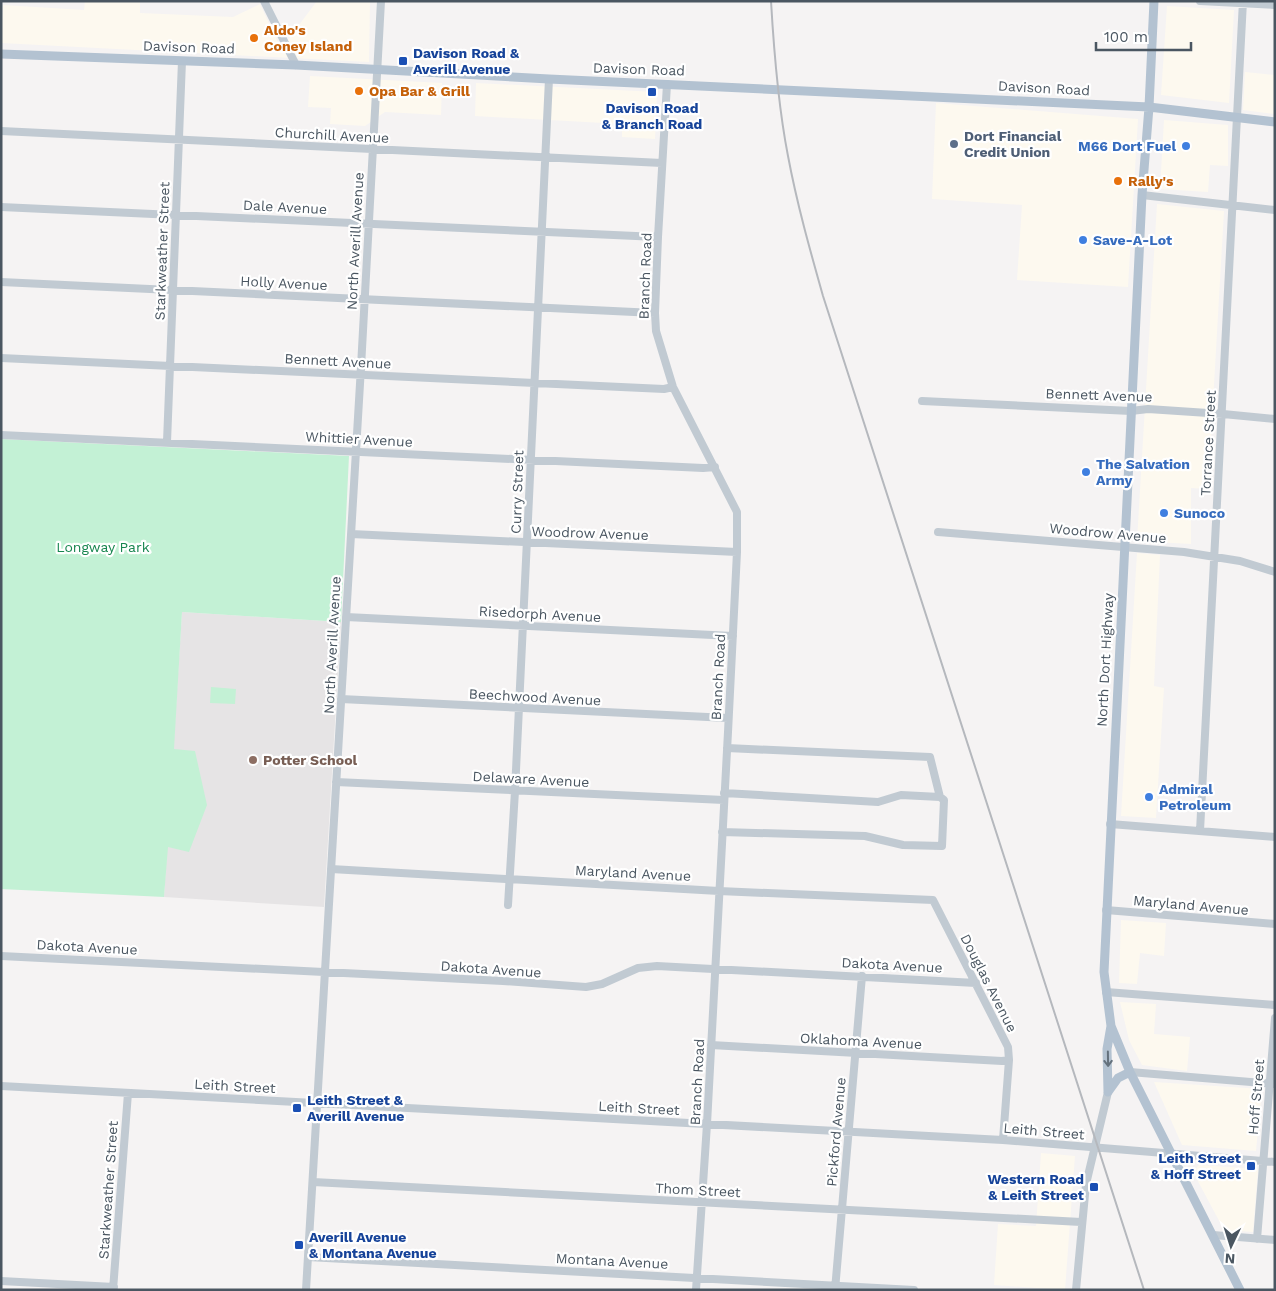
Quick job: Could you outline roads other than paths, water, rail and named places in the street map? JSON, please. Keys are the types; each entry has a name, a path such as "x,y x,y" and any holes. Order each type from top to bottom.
{"main road":[{"name":"North Dort Highway","path":"1154,1 1149,107 1142,195 1104,972 1111,1026 1130,1072 1240,1290"},
{"name":"Davison Road","path":"1,54 296,65 549,79 1149,107 1275,122"},
{"path":"1108,1092 1108,1050 1111,1026"},
{"path":"1108,1092 1118,1078 1130,1072"}],"street":[{"path":"264,1 296,65"},
{"name":"North Averill Avenue","path":"306,1290 361,374 380,1"},
{"path":"1200,1 1275,5"},
{"name":"Torrance Street","path":"1200,830 1243,3"},
{"name":"Starkweather Street","path":"167,442 182,61"},
{"name":"Curry Street","path":"508,905 549,79"},
{"name":"Branch Road","path":"667,84 658,237 656,330 672,387 737,512 733,636 707,1124 696,1290"},
{"name":"Churchill Avenue","path":"1,131 662,163"},
{"path":"1142,195 1275,210"},
{"name":"Dale Avenue","path":"1,207 658,237"},
{"name":"Holly Avenue","path":"1,282 655,313"},
{"name":"Bennett Avenue","path":"1,358 663,389 672,387"},
{"name":"Bennett Avenue","path":"922,401 1131,411 1148,409 1275,419"},
{"name":"Whittier Avenue","path":"1,435 715,467"},
{"name":"Woodrow Avenue","path":"938,532 1126,546 1215,556 1240,561 1275,572"},
{"name":"Woodrow Avenue","path":"351,534 737,552"},
{"name":"Risedorph Avenue","path":"346,617 733,636"},
{"name":"Beechwood Avenue","path":"341,699 728,718"},
{"path":"722,832 865,836 903,845 942,846 944,800 940,797 930,757 727,748"},
{"name":"Delaware Avenue","path":"336,782 515,791 878,802 901,795 940,797"},
{"path":"1110,824 1275,837"},
{"name":"Maryland Avenue","path":"331,869 934,900"},
{"name":"Douglas Avenue","path":"934,900 1008,1047 1009,1060 1003,1140"},
{"name":"Maryland Avenue","path":"1106,910 1275,924"},
{"name":"Dakota Avenue","path":"1,956 586,987 602,984 638,968 657,966 976,983"},
{"name":"Pickford Avenue","path":"836,1288 862,976"},
{"path":"1106,992 1275,1005"},
{"name":"Hoff Street","path":"1257,1239 1272,1083 1275,1018"},
{"name":"Oklahoma Avenue","path":"711,1045 1009,1060"},
{"path":"1130,1072 1272,1083"},
{"name":"Leith Street","path":"1,1086 1003,1140 1275,1162"},
{"path":"1076,1290 1086,1184 1108,1092"},
{"name":"Starkweather Street","path":"114,1288 128,1093"},
{"name":"Thom Street","path":"313,1182 1081,1222"},
{"path":"1213,1235 1275,1240"},
{"name":"Montana Avenue","path":"308,1257 697,1278 836,1288 914,1290"},
{"path":"1,1280 114,1288"}],"railway":[{"path":"771,1 777,79 785,137 800,209 823,296 1144,1290"}],"place":[{"name":"Aldo's Coney Island","path":"254,38"},
{"name":"Davison Road & Averill Avenue","path":"403,61"},
{"name":"Opa Bar & Grill","path":"359,91"},
{"name":"Davison Road & Branch Road","path":"652,92"},
{"name":"Dort Financial Credit Union","path":"954,144"},
{"name":"M66 Dort Fuel","path":"1186,146"},
{"name":"Rally's","path":"1118,181"},
{"name":"Save-A-Lot","path":"1083,240"},
{"name":"The Salvation Army","path":"1086,472"},
{"name":"Sunoco","path":"1164,513"},
{"name":"Potter School","path":"253,760"},
{"name":"Admiral Petroleum","path":"1149,797"},
{"name":"Leith Street & Averill Avenue","path":"297,1108"},
{"name":"Leith Street & Hoff Street","path":"1251,1166"},
{"name":"Western Road & Leith Street","path":"1094,1187"},
{"name":"Averill Avenue & Montana Avenue","path":"299,1245"}],"park label":[{"name":"Longway Park","path":"103,547"}]}
